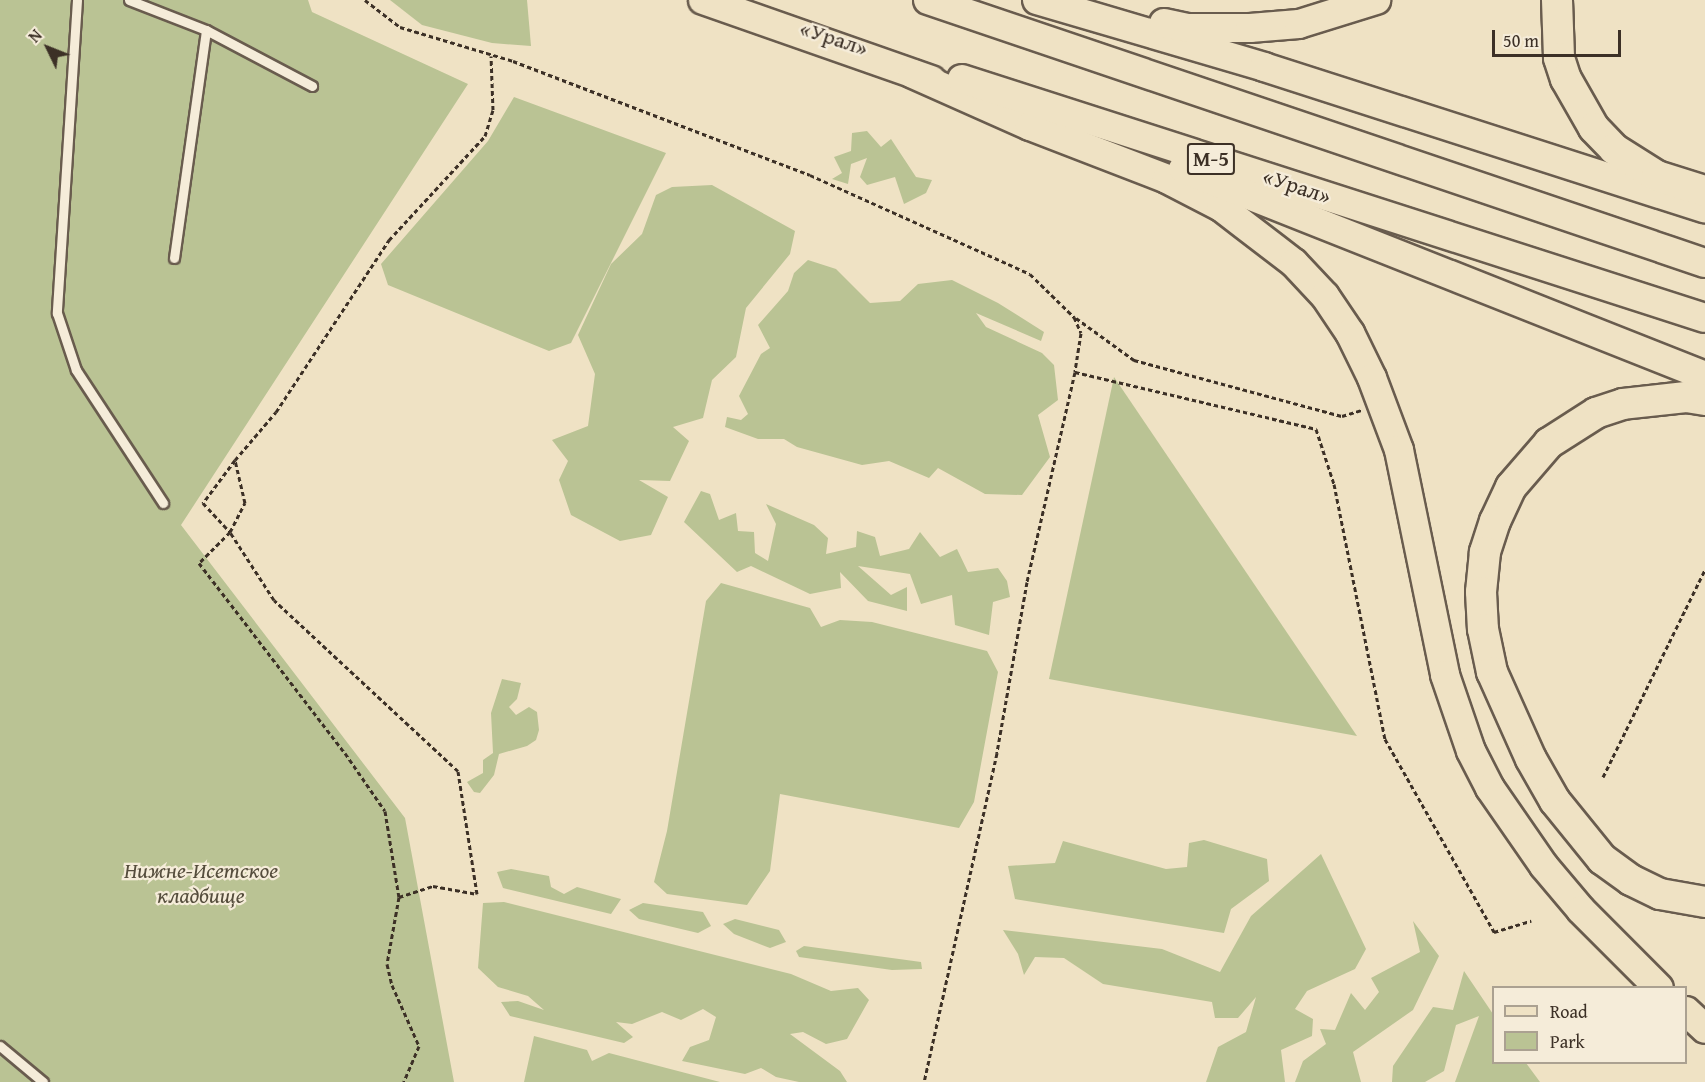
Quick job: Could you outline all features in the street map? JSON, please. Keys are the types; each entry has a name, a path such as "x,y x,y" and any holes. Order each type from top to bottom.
{"highway":[{"path":"1557,0 1559,58 1566,79 1594,128 1614,149 1657,176 1705,191"},
{"path":"1705,400 1686,397 1623,404 1596,413 1549,443 1510,487 1485,552 1481,592 1483,629 1492,672 1522,740 1555,801 1602,859 1631,880 1660,894 1705,902"}],"main road":[{"path":"703,0 1112,141 1705,376"},
{"name":"«Урал»","path":"718,0 1705,318"},
{"path":"928,0 1705,263"},
{"path":"1037,0 1264,67 1705,208"},
{"path":"1068,9 1102,12 1188,28 1250,28 1299,24 1376,0"},
{"path":"913,74 1030,126 1167,179 1221,207 1287,256 1325,296 1350,333 1372,378 1399,450 1444,675 1471,751 1495,796 1544,866 1581,910 1658,986"},
{"path":"1687,1012 1705,1029"}],"lane":[{"path":"76,0 57,313 76,370 163,503"},
{"path":"129,0 206,30 312,86"},
{"path":"174,258 206,30"},
{"path":"0,1046 44,1082"}],"path":[{"path":"365,0 400,27 607,95 820,180 1030,274 1074,317 1134,360 1342,416"},
{"path":"399,897 433,886 477,894 458,771 274,600 230,532 203,504 235,460 276,412 389,240 485,136 493,110 491,56"},
{"path":"924,1082 997,753 1027,582 1075,372 1081,333 1074,317"},
{"path":"1075,372 1316,429 1334,484 1385,740 1494,932 1531,921"},
{"path":"235,460 245,503 230,532 199,563 345,753 385,811 399,897 387,964 392,985 419,1046 404,1082"},
{"path":"1603,777 1705,570"}],"green space":[{"name":"Нижне-Исетское кладбище","path":"0,0 308,0 312,12 468,84 181,525 405,818 454,1082 0,1082"},
{"path":"390,0 527,0 531,46 492,43 422,25"},
{"path":"514,97 666,153 571,343 549,351 388,285 381,264 488,141"},
{"path":"867,131 881,147 891,139 916,177 932,180 926,193 904,204 895,177 867,185 860,177 867,158 851,164 848,184 832,179 842,173 834,157 851,151 852,133"},
{"path":"712,185 795,231 790,254 746,308 736,357 712,380 703,418 673,427 689,441 670,481 639,480 668,497 651,535 620,541 571,515 559,480 568,461 552,440 588,426 595,374 578,335 611,264 642,234 656,195 672,187"},
{"path":"808,260 836,269 870,303 900,301 918,284 952,280 998,303 1044,332 1041,341 976,313 986,327 1042,353 1054,365 1058,400 1038,415 1050,457 1022,495 985,494 938,468 929,478 889,461 862,465 797,447 784,439 758,439 725,427 727,417 741,420 748,414 739,396 761,354 770,348 758,325 788,291 794,273"},
{"path":"1114,377 1357,736 1049,679"},
{"path":"701,491 710,494 719,520 736,513 738,531 754,532 755,553 768,561 776,524 766,504 814,525 828,538 826,554 856,547 857,531 875,537 880,556 909,549 920,532 940,557 957,549 968,572 998,568 1007,581 1010,597 993,602 989,635 955,625 952,595 921,604 910,574 858,566 891,595 907,587 907,611 868,601 840,572 841,588 810,594 751,566 737,572 684,522"},
{"path":"721,583 810,608 821,627 840,620 872,622 987,651 998,672 974,802 959,828 780,794 770,871 747,905 667,894 654,882 667,831 706,601"},
{"path":"502,679 521,683 517,699 509,707 516,715 529,707 537,712 539,730 536,740 527,746 499,754 494,775 480,793 474,792 467,782 483,773 483,760 493,753 491,713"},
{"path":"1204,840 1267,859 1269,881 1231,909 1224,933 1015,899 1008,866 1055,863 1063,841 1166,869 1187,867 1189,843"},
{"path":"1321,854 1366,949 1355,969 1307,991 1295,1009 1313,1019 1312,1036 1281,1050 1285,1082 1206,1082 1218,1047 1246,1032 1256,997 1238,1018 1215,1018 1212,1002 1103,984 1064,958 1035,957 1024,975 1018,954 1003,930 1162,949 1220,972 1251,916"},
{"path":"511,869 549,876 551,887 564,894 577,887 621,899 611,914 503,888 497,872"},
{"path":"504,902 791,974 831,991 858,988 869,1000 847,1039 826,1044 803,1032 790,1034 840,1071 847,1082 799,1082 776,1077 761,1068 745,1074 682,1061 690,1047 709,1040 716,1017 703,1009 681,1020 662,1012 632,1024 616,1022 633,1037 624,1043 510,1016 501,1002 518,1001 544,1010 528,996 498,987 478,968 483,903"},
{"path":"643,903 703,912 711,926 698,933 639,919 629,910"},
{"path":"735,919 779,930 786,942 770,948 734,934 723,924"},
{"path":"1413,921 1439,956 1413,1010 1353,1052 1361,1082 1295,1082 1303,1061 1326,1044 1320,1029 1335,1030 1351,993 1365,1010 1379,992 1371,978 1420,952"},
{"path":"804,946 921,962 922,969 892,970 799,957 796,951"},
{"path":"1464,971 1492,1013 1492,1064 1527,1064 1540,1082 1455,1082 1479,1016 1456,1025 1444,1071 1425,1082 1392,1082 1393,1066 1433,1007 1453,1010"},
{"path":"534,1036 587,1050 592,1061 609,1053 720,1082 524,1082"}]}
